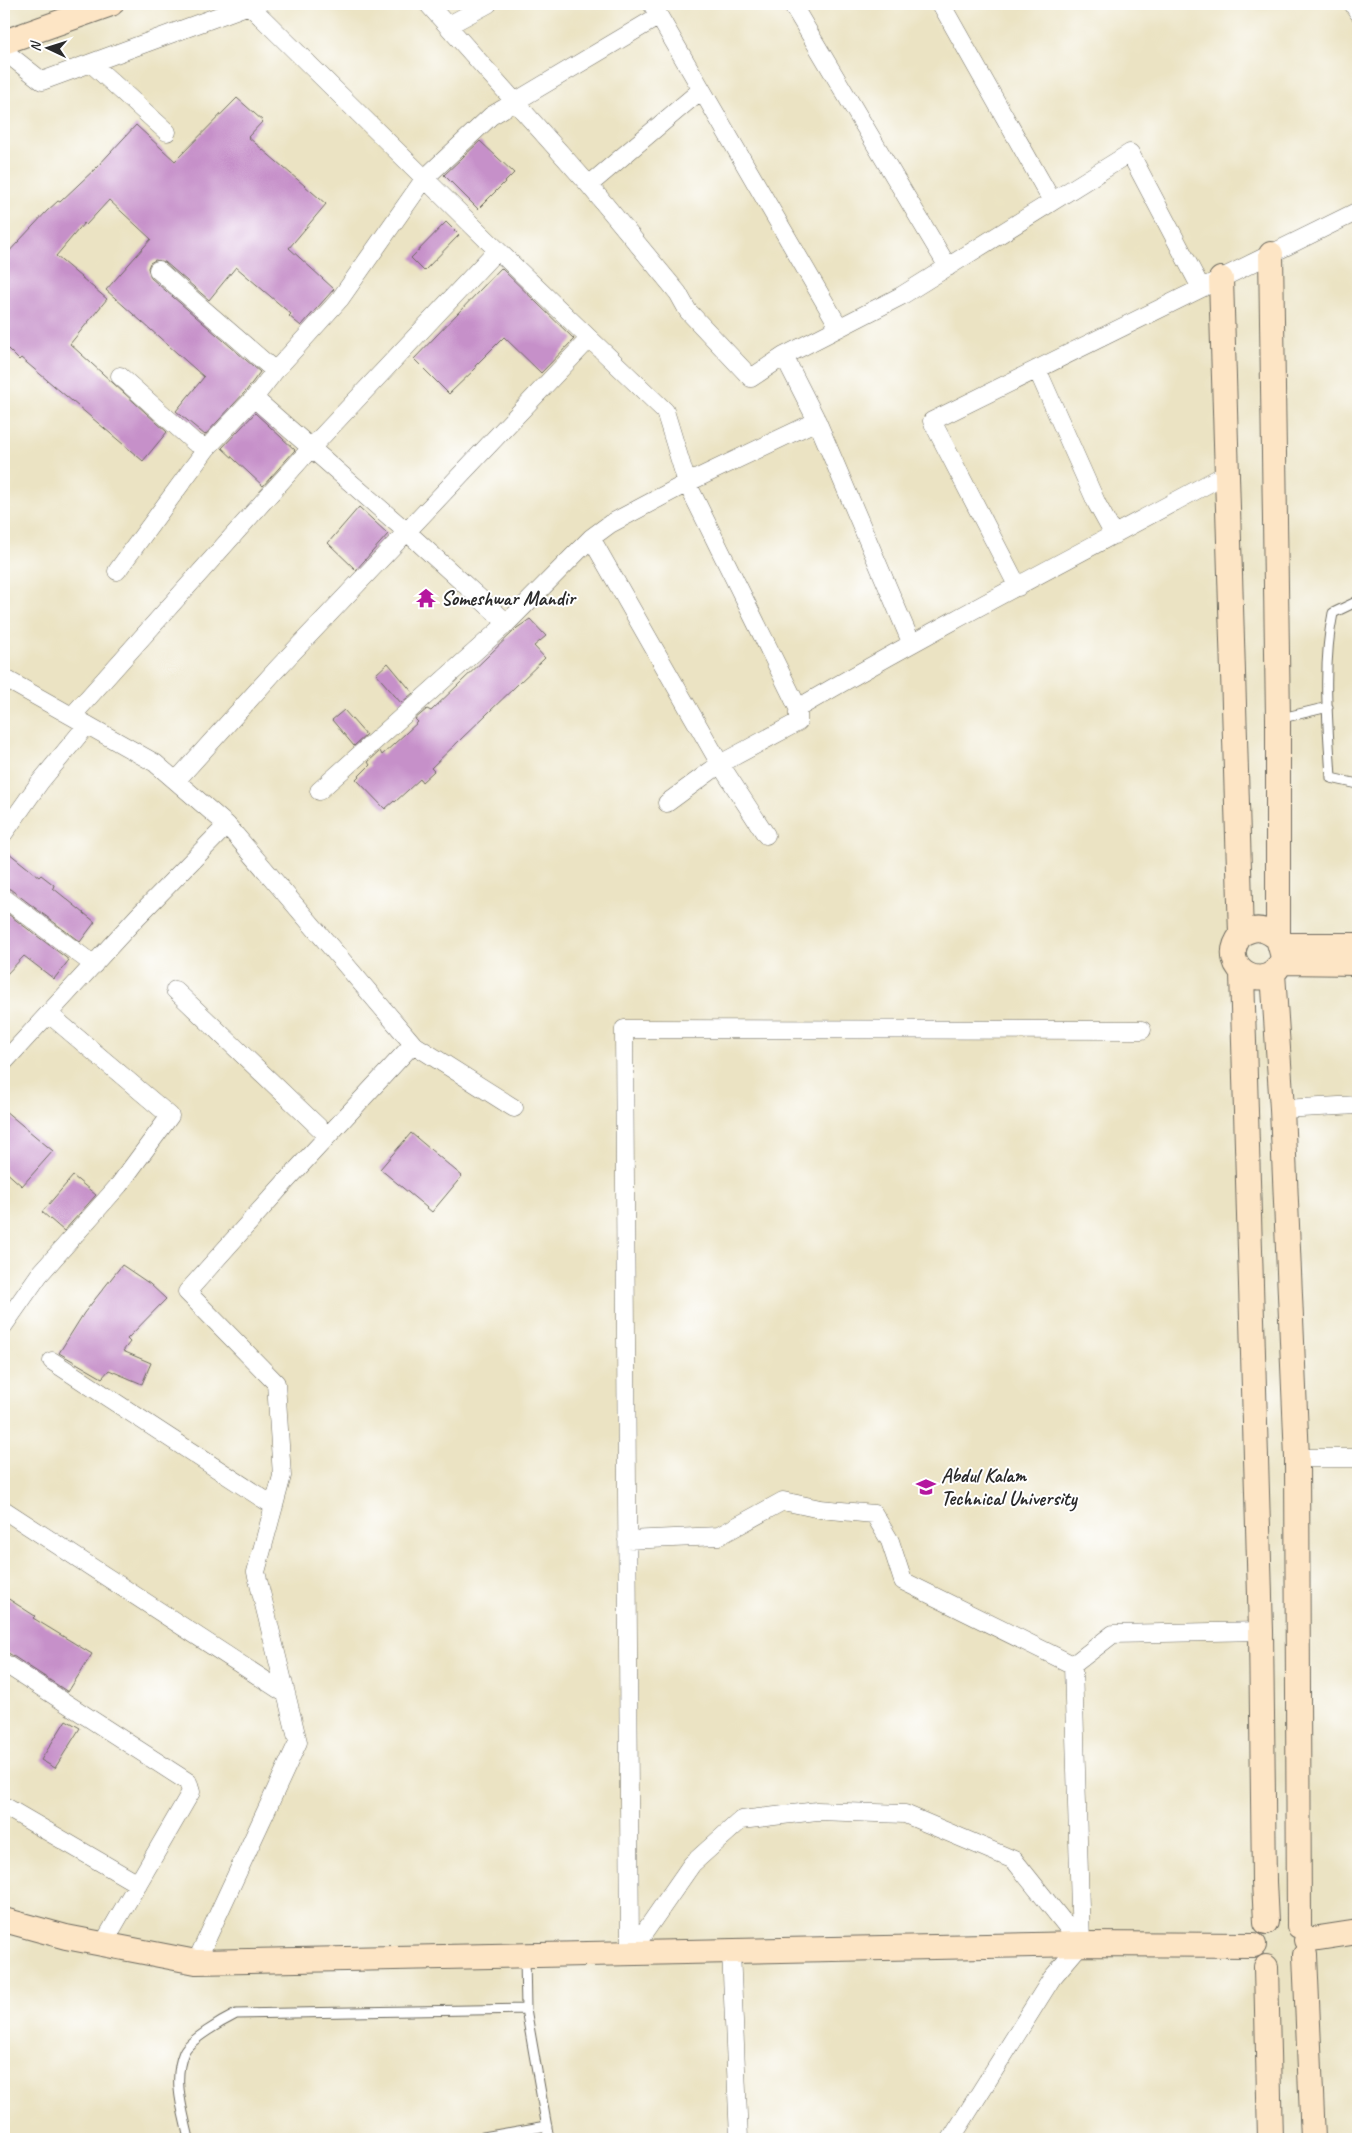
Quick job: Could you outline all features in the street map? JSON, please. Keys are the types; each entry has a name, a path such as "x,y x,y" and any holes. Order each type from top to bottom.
{"street":[{"path":"4,42 111,4"},
{"path":"4,52 42,81 249,4 498,250 665,411 687,483 798,708 798,722 720,764 667,803"},
{"path":"428,4 449,25 589,185 678,292 688,311 751,378 784,356 901,296 1130,152 1211,284 1228,473 1241,935"},
{"path":"449,25 488,4"},
{"path":"792,4 948,267"},
{"path":"941,4 1052,201"},
{"path":"1352,4 1358,12"},
{"path":"117,571 207,448 254,398 275,371 340,299 425,178 491,116 517,102 655,10 840,328"},
{"path":"92,64 167,132"},
{"path":"589,185 701,90"},
{"path":"1018,587 932,421 1358,211"},
{"path":"4,833 80,721 311,448 498,250"},
{"path":"1271,254 1278,719 1278,955 1282,1109 1296,1458 1303,1941 1313,2139"},
{"path":"158,270 275,371"},
{"path":"176,781 275,671 589,339"},
{"path":"784,356 817,421 912,642"},
{"path":"1037,369 1097,504 1114,535"},
{"path":"120,376 194,442 207,448"},
{"path":"254,398 407,532 507,623"},
{"path":"319,791 507,623 591,538 610,524 687,483 817,421"},
{"path":"798,708 912,642 1228,473"},
{"path":"591,538 720,764 766,835"},
{"path":"4,678 155,763 228,825 412,1044 514,1108"},
{"path":"4,1062 138,916 228,825"},
{"path":"4,898 94,965"},
{"path":"1266,1922 1284,1919 1303,1941 1301,1962 1288,1970 1280,1972 1266,1967 1255,1954 1254,1945 1255,1936 1266,1922 1261,1630 1242,972 1234,958 1233,950 1241,935 1248,930 1265,929 1278,955"},
{"path":"1242,972 1258,978 1278,955 1358,945"},
{"path":"1278,955 1358,963"},
{"path":"175,990 328,1136"},
{"path":"4,1325 39,1275 119,1185 170,1116 48,1014"},
{"path":"630,1953 624,1029 1142,1030"},
{"path":"196,1962 298,1742 256,1572 282,1476 276,1384 187,1292 412,1044"},
{"path":"1282,1109 1358,1105"},
{"path":"52,1361 274,1506"},
{"path":"1296,1458 1358,1458"},
{"path":"627,1540 719,1536 783,1501 820,1509 874,1514 890,1541 903,1581 1073,1665"},
{"path":"4,1510 286,1694"},
{"path":"1073,1665 1113,1634 1261,1630"},
{"path":"4,1663 188,1782 191,1792 103,1944"},
{"path":"951,2139 1052,1978 1081,1944 1073,1665"},
{"path":"4,1806 138,1884"},
{"path":"630,1953 692,1864 742,1820 817,1811 905,1814 1014,1860 1081,1944"},
{"path":"4,1920 66,1937 196,1962 1081,1944 1254,1945"},
{"path":"1303,1941 1358,1932"},
{"path":"730,1951 738,2139"},
{"path":"1266,1967 1270,2139"}],"lane":[{"path":"1358,601 1334,613 1329,635 1328,707 1331,778 1358,784"},
{"path":"1278,719 1328,707"},
{"path":"525,1955 526,2009 549,2139"},
{"path":"189,2139 177,2081 184,2051 214,2026 236,2014 526,2009"},
{"path":"472,2139 547,2126"}],"building":[{"path":"237,98 263,121 248,137 326,204 289,248 334,289 301,326 289,316 291,314 236,267 209,300 165,262 155,260 150,263 148,268 151,278 260,372 246,391 205,435 176,411 204,377 106,290 151,239 109,200 86,225 84,223 56,256 107,299 70,344 167,432 143,461 21,358 19,360 4,345 4,257 47,211 58,201 60,202 97,167 136,125 175,161"},
{"path":"480,141 514,173 478,209 444,175"},
{"path":"446,222 459,235 424,271 411,258"},
{"path":"501,268 574,339 541,373 504,337 449,394 414,359"},
{"path":"255,413 295,450 263,486 222,448"},
{"path":"359,507 388,534 356,570 328,543"},
{"path":"530,619 546,636 534,646 545,658 431,768 434,771 422,782 420,779 385,809 356,779 370,765 368,762 380,751 382,755 418,722 415,719 427,709 431,711 517,628"},
{"path":"388,663 413,693 401,703 376,674"},
{"path":"344,710 366,735 354,746 332,720"},
{"path":"4,849 39,877 41,875 54,885 53,888 95,922 80,942 10,889 4,888"},
{"path":"4,911 69,960 54,979 24,956 4,977"},
{"path":"4,1110 53,1151 22,1186 4,1170"},
{"path":"411,1133 462,1176 432,1212 380,1169"},
{"path":"73,1176 96,1195 64,1231 42,1212"},
{"path":"122,1265 150,1284 166,1299 127,1339 130,1342 123,1351 151,1363 142,1384 109,1370 102,1378 59,1353 84,1313"},
{"path":"4,1596 35,1616 33,1618 92,1654 68,1692 4,1652"},
{"path":"66,1720 80,1728 55,1768 41,1760"}],"place":[{"name":"Someshwar Mandir","path":"426,598"},
{"name":"Abdul Kalam Technical University","path":"926,1487"}]}
